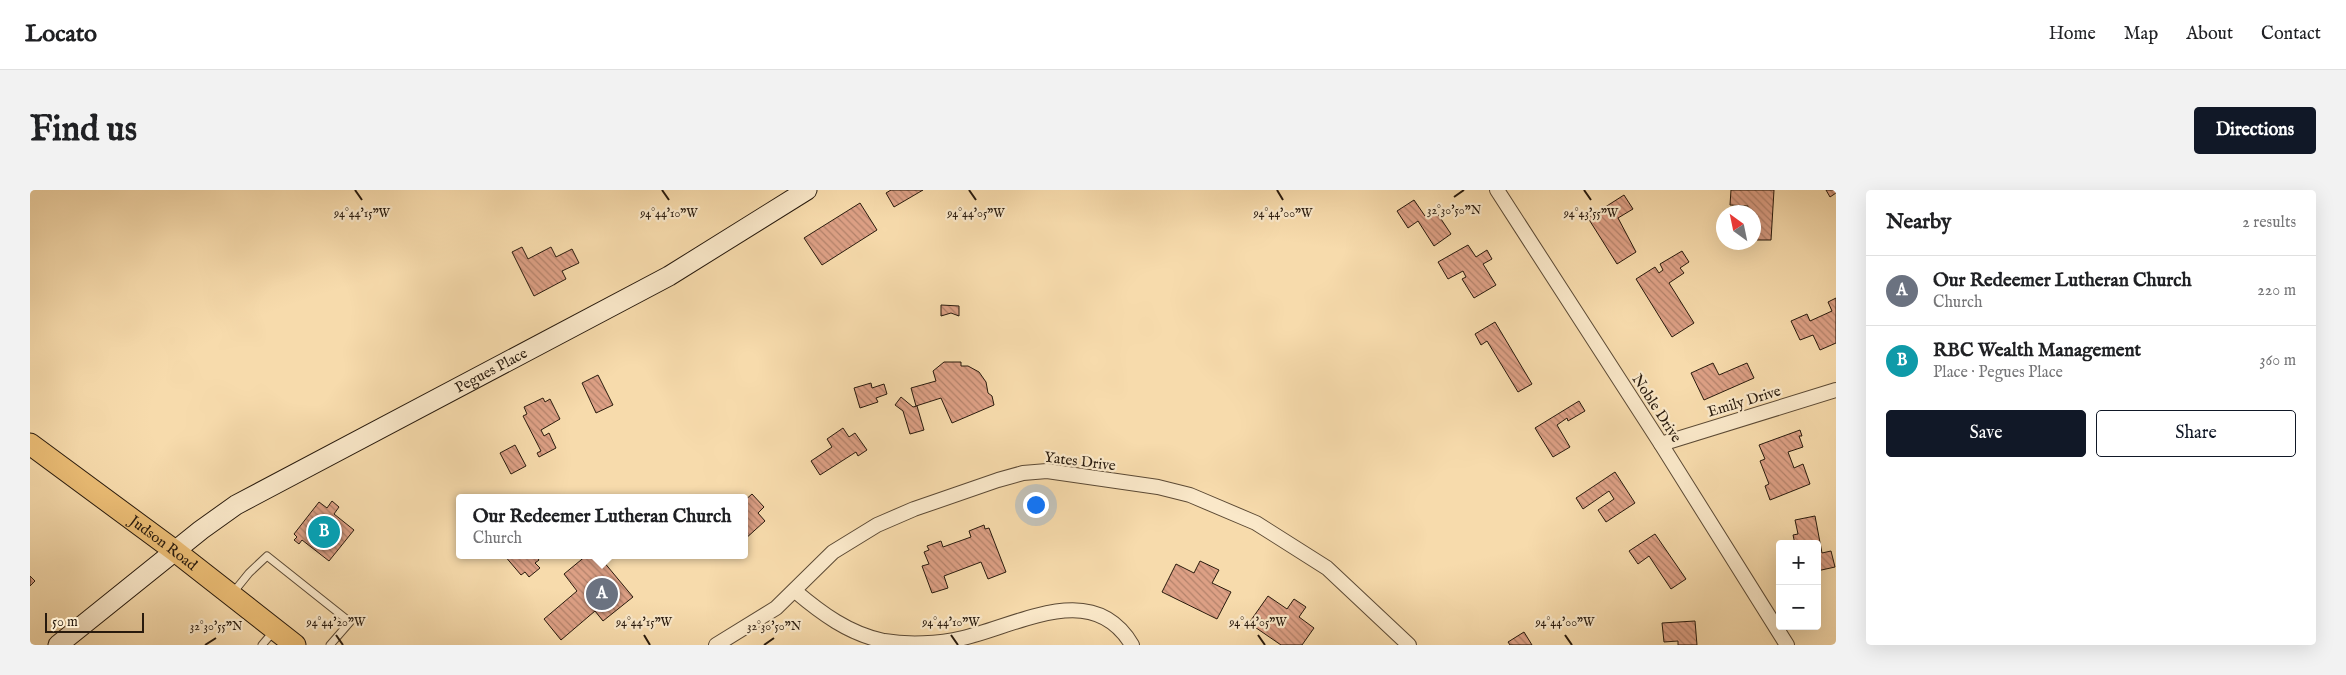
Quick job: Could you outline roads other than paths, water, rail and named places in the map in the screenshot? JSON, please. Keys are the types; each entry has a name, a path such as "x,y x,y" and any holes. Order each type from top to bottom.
{"main road":[{"name":"Judson Road","path":"30,444 175,551 231,595 268,637 295,645"}],"street":[{"name":"Pegues Place","path":"65,643 175,551 215,520 248,498 669,276 807,190"},
{"name":"Noble Drive","path":"1497,190 1661,444 1787,645"},
{"name":"Emily Drive","path":"1661,444 1836,390"},
{"name":"Yates Drive","path":"716,645 760,620 795,591 833,552 859,534 914,509 998,480 1023,473 1047,471 1166,489 1219,506 1249,520 1283,539 1327,568 1409,645"},
{"path":"795,591 831,620 866,636 884,641 904,643 944,642 1071,609 1099,613 1110,619 1132,645"}],"lane":[{"path":"231,595 266,556 350,622 330,645"}],"place":[{"name":"RBC Wealth Management","path":"324,532"},
{"name":"Our Redeemer Lutheran Church","path":"602,594"}]}
